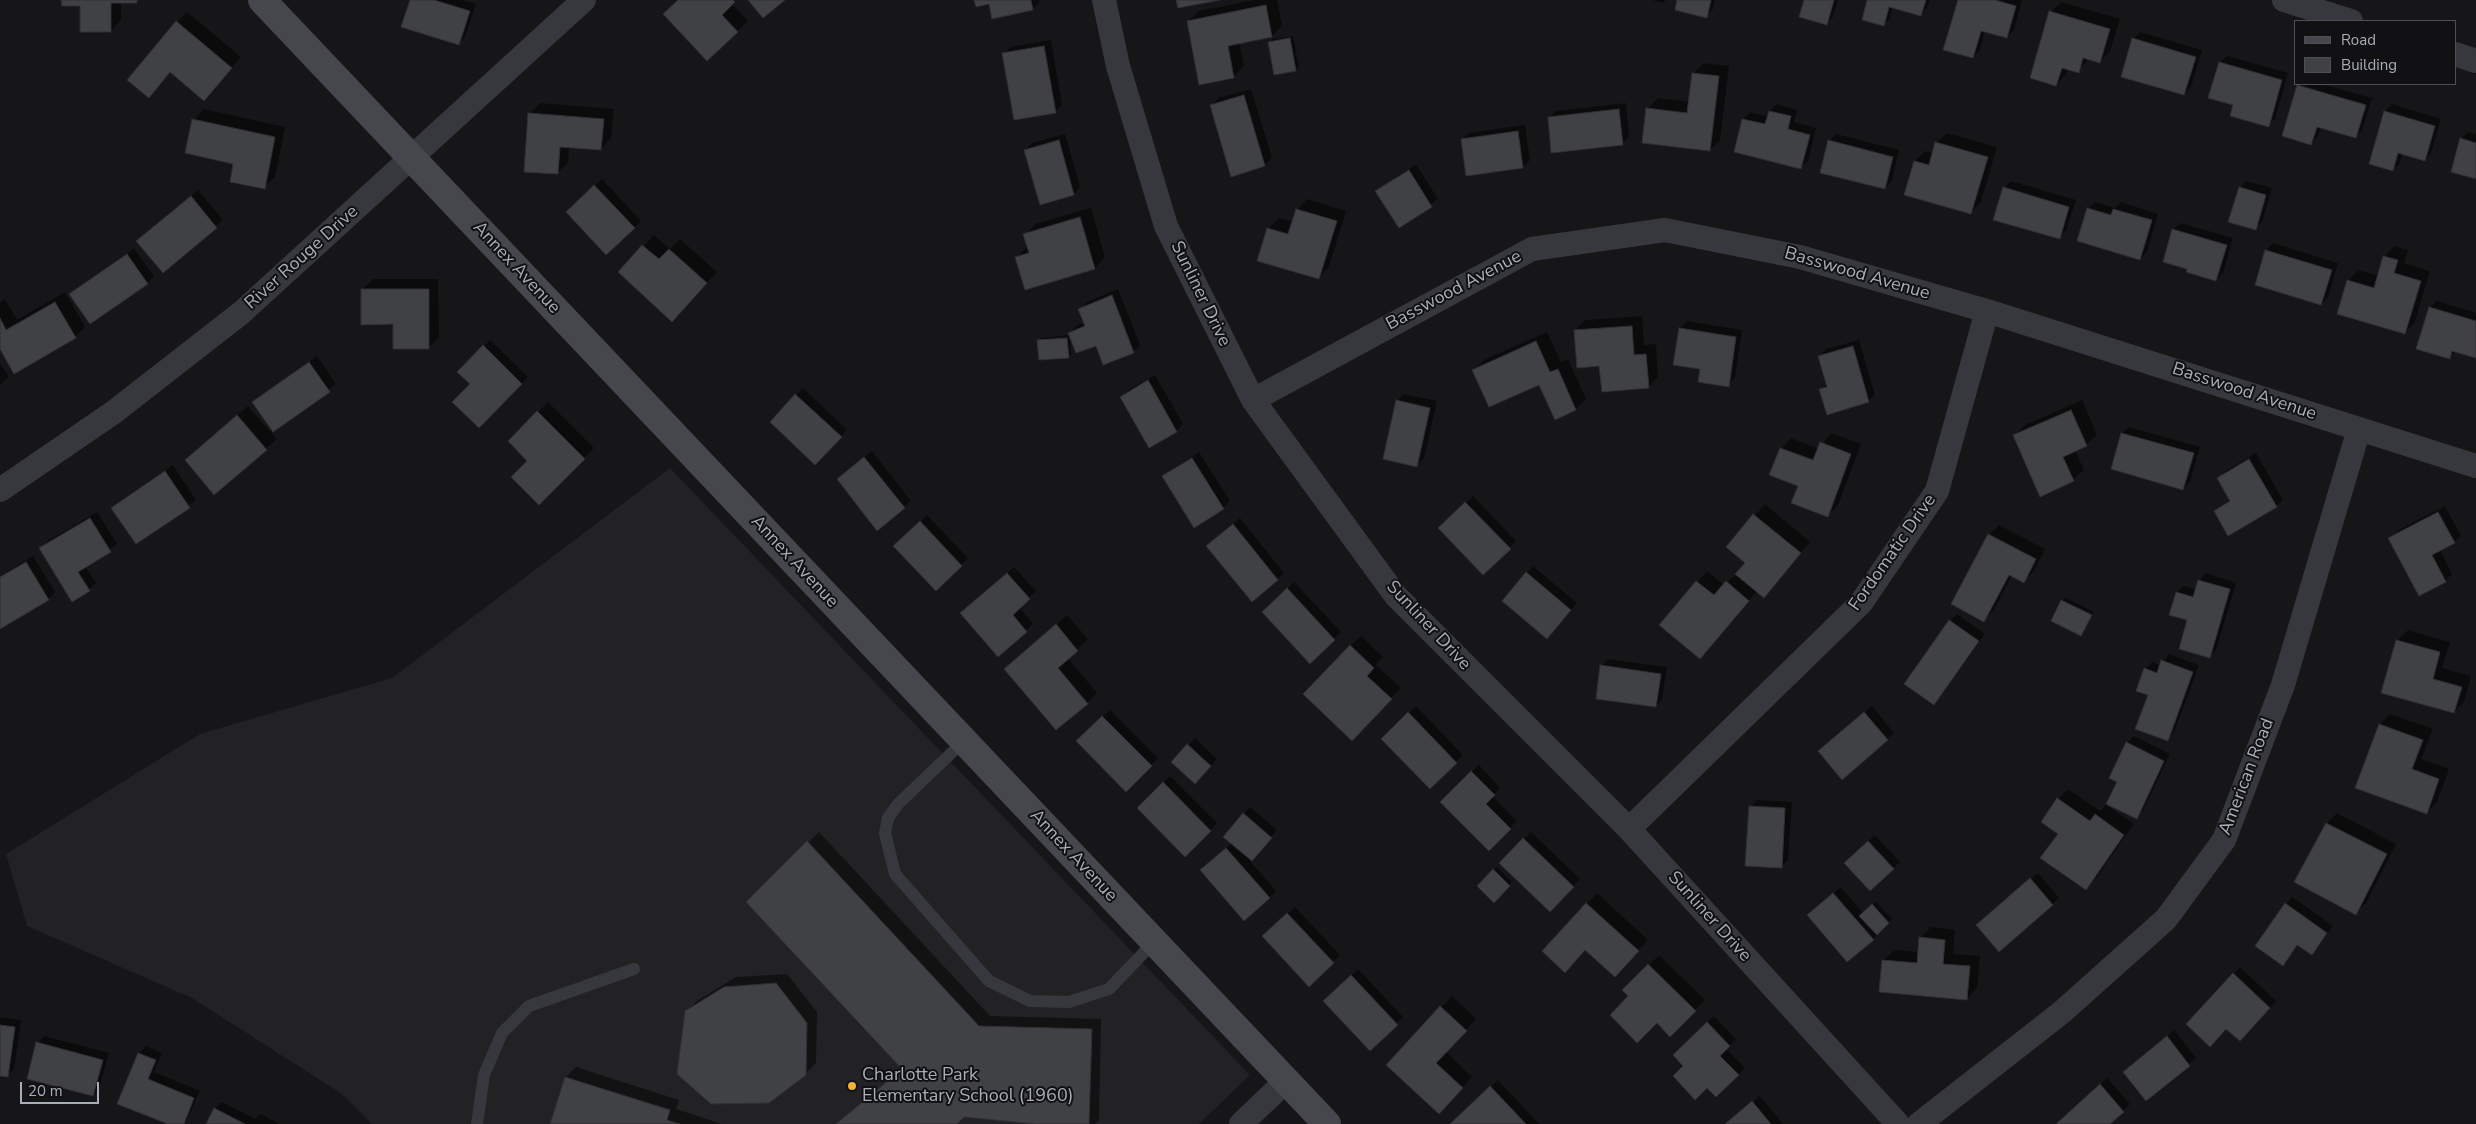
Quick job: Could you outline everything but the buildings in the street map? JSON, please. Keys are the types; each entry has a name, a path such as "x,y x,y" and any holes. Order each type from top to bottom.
{"street":[{"name":"Annex Avenue","path":"262,0 1327,1124"},
{"name":"River Rouge Drive","path":"0,490 114,412 241,313 584,0"},
{"name":"Sunliner Drive","path":"1104,0 1118,66 1166,226 1253,400 1396,596 1629,829 1898,1124"},
{"path":"2284,0 2347,20"},
{"path":"2456,54 2476,61"},
{"name":"Basswood Avenue","path":"1253,400 1532,249 1665,230 1800,257 1987,311 2476,466"},
{"name":"Fordomatic Drive","path":"1629,829 1861,603 1937,491 1987,311"},
{"name":"American Road","path":"1919,1124 2062,1012 2166,918 2224,840 2283,685 2359,428"},
{"path":"1241,1124 1287,1080"}],"lane":[{"path":"964,741 898,804 888,818 885,833 895,874 989,982 1030,1001 1069,1002 1109,988 1154,942"},
{"path":"478,1124 484,1075 502,1033 529,1006 634,969"}],"shaded area":[{"path":"670,468 1250,1075 1199,1124 372,1124 342,1094 192,998 27,926 6,854 200,734 392,678"}],"place":[{"name":"Charlotte Park Elementary School (1960)","path":"852,1086"}]}
